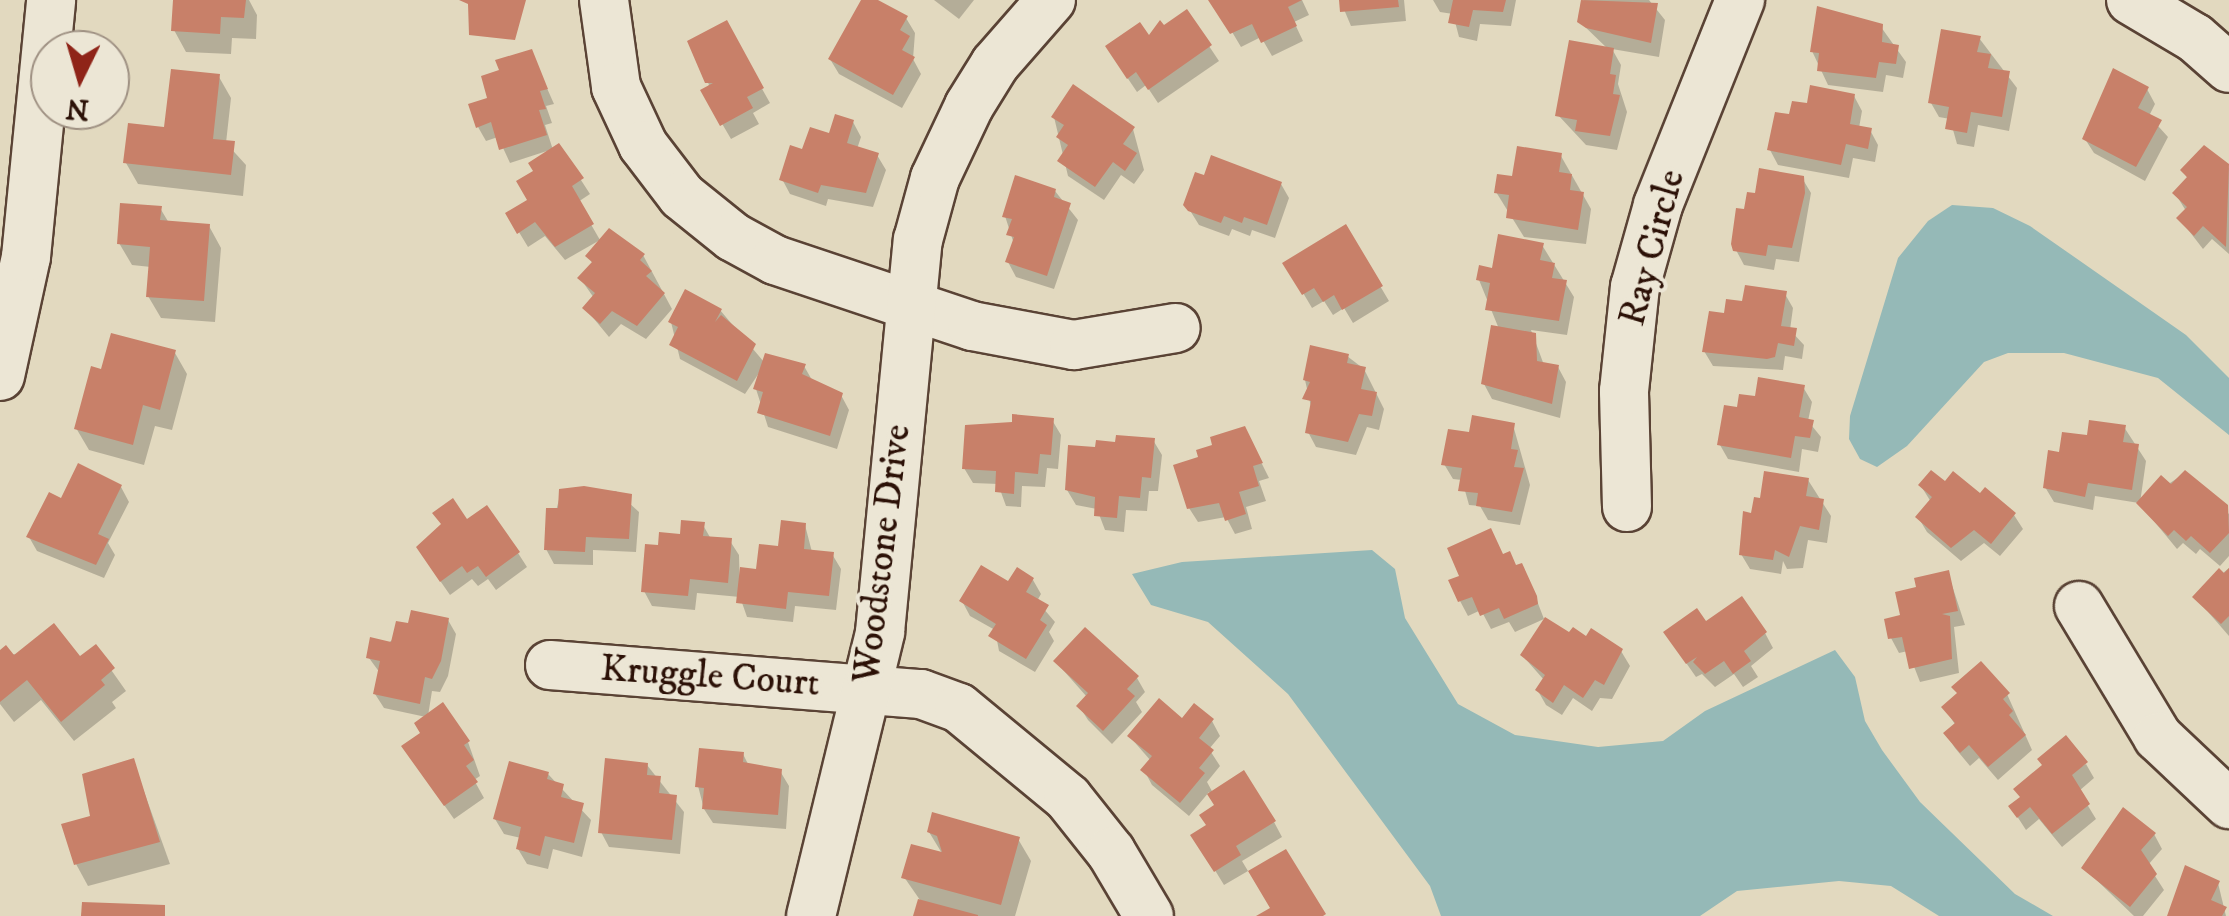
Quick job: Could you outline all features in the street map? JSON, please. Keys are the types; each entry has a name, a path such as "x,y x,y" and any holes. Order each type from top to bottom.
{"street":[{"path":"0,376 26,257 51,0"},
{"path":"604,0 608,54 628,116 682,196 761,253 972,326 1074,345 1176,328"},
{"name":"Woodstone Drive","path":"812,916 869,689 888,573 908,304 926,209 954,133 995,64 1050,0"},
{"name":"Ray Circle","path":"1627,507 1624,391 1639,270 1740,0"},
{"path":"2132,0 2189,33 2229,68"},
{"path":"2079,606 2158,738 2229,804"},
{"name":"Kruggle Court","path":"550,666 869,689 934,698 992,730 1090,824 1149,916"}],"water":[{"path":"1952,205 1993,208 2030,226 2186,335 2229,378 2229,435 2158,378 2064,353 2008,353 1984,362 1907,446 1877,467 1860,459 1849,439 1850,416 1898,258 1928,221"},
{"path":"1372,550 1395,569 1405,618 1458,704 1515,735 1598,747 1663,741 1705,711 1835,650 1855,677 1865,721 1920,802 2015,894 2053,916 1939,916 1891,886 1839,881 1737,891 1700,916 1441,916 1430,886 1288,694 1208,622 1151,605 1132,574 1182,562"}],"building":[{"path":"173,0 246,0 244,18 221,17 220,34 171,31"},
{"path":"459,0 526,0 515,40 469,35 468,4"},
{"path":"861,0 878,0 908,16 900,30 910,36 902,50 915,57 893,95 828,59"},
{"path":"1208,0 1302,0 1288,7 1297,26 1261,43 1252,24 1230,34"},
{"path":"1339,0 1398,0 1399,7 1340,12"},
{"path":"1453,0 1506,0 1503,12 1473,10 1469,27 1448,23"},
{"path":"1581,0 1658,3 1651,43 1586,28 1577,22"},
{"path":"1817,6 1883,24 1882,42 1899,45 1896,64 1879,62 1876,78 1817,71 1819,53 1810,52"},
{"path":"1187,9 1212,45 1148,90 1136,72 1127,79 1105,46 1140,22 1149,35 1160,20 1164,25"},
{"path":"727,20 764,88 747,97 753,108 720,126 700,90 713,83 705,83 687,41"},
{"path":"1941,29 1981,36 1977,52 1991,54 1988,68 2010,71 2002,117 1971,112 1967,133 1945,129 1949,107 1928,103"},
{"path":"1569,40 1614,48 1610,74 1616,75 1613,94 1620,95 1610,136 1575,131 1577,120 1555,116"},
{"path":"532,49 548,89 540,91 546,109 539,110 547,135 499,150 491,122 476,128 468,104 487,98 481,76 499,70 495,60"},
{"path":"2113,68 2149,87 2138,108 2162,120 2136,167 2082,139"},
{"path":"171,69 220,74 213,139 235,141 231,175 123,163 130,123 164,127"},
{"path":"1073,84 1135,127 1123,144 1137,153 1125,171 1113,162 1095,187 1057,161 1068,145 1056,137 1064,125 1051,117"},
{"path":"1810,85 1855,94 1850,124 1872,128 1868,149 1846,144 1841,165 1767,150 1775,112 1789,114 1792,101 1807,103"},
{"path":"835,114 854,120 847,143 879,153 866,193 821,185 818,193 779,180 790,145 802,149 810,127 829,133"},
{"path":"559,143 584,178 572,186 594,224 555,247 535,222 517,234 505,213 527,200 516,181 533,171 528,163"},
{"path":"2204,145 2229,164 2226,247 2203,226 2194,236 2176,218 2187,207 2172,193 2187,177 2180,170"},
{"path":"1517,146 1562,153 1559,172 1572,174 1570,190 1584,192 1578,230 1506,218 1509,195 1494,193 1497,174 1512,176"},
{"path":"1211,155 1282,182 1267,225 1244,217 1242,223 1224,216 1221,223 1188,211 1183,205 1195,172 1204,175"},
{"path":"1759,168 1804,176 1805,193 1792,248 1768,245 1766,256 1733,251 1731,244 1736,208 1744,209 1747,192 1755,193"},
{"path":"1015,175 1056,189 1054,197 1071,203 1047,276 1005,262 1014,237 1006,235 1012,219 1002,217"},
{"path":"120,203 162,206 160,220 210,224 204,301 146,297 150,247 117,244"},
{"path":"1346,224 1383,286 1342,310 1334,295 1323,302 1314,288 1302,295 1282,263"},
{"path":"609,228 645,254 640,260 652,271 646,276 665,293 637,326 612,311 600,324 582,308 595,293 577,278 592,262 585,256"},
{"path":"1498,234 1544,243 1540,260 1555,263 1552,278 1567,280 1559,321 1485,310 1490,283 1476,280 1479,265 1492,268"},
{"path":"1745,285 1787,291 1781,326 1797,328 1794,346 1778,343 1775,357 1767,359 1702,352 1709,311 1724,313 1726,299 1742,301"},
{"path":"685,289 722,309 715,322 721,315 756,344 737,381 669,345 678,327 668,322"},
{"path":"1491,325 1536,333 1537,361 1559,365 1552,404 1481,384"},
{"path":"111,333 176,350 160,410 143,405 133,445 74,429 91,366 101,369"},
{"path":"1310,345 1349,354 1347,363 1366,367 1361,389 1377,392 1372,416 1359,414 1348,442 1305,433 1311,401 1302,399 1310,382 1303,380"},
{"path":"765,353 806,364 802,374 843,393 830,436 757,413 763,392 753,389"},
{"path":"1758,377 1805,385 1799,417 1814,420 1810,438 1795,436 1791,458 1717,445 1724,405 1737,407 1739,394 1755,396"},
{"path":"1012,414 1054,418 1051,455 1040,454 1038,474 1015,472 1014,494 995,492 996,471 962,469 965,425 1012,422"},
{"path":"1472,415 1515,423 1511,449 1518,450 1514,467 1524,468 1512,512 1476,506 1478,493 1458,491 1462,468 1441,465 1448,429 1469,432"},
{"path":"2089,420 2126,425 2123,442 2139,444 2132,490 2088,483 2085,497 2043,488 2048,450 2059,452 2062,432 2087,435"},
{"path":"1245,426 1263,463 1253,466 1259,486 1239,492 1246,514 1225,521 1219,503 1187,509 1173,465 1198,457 1196,450 1212,445 1210,437"},
{"path":"1116,435 1155,438 1151,478 1142,477 1140,498 1119,496 1117,518 1094,516 1095,497 1065,490 1068,445 1095,447 1096,440 1115,442"},
{"path":"78,463 122,485 98,534 109,539 96,565 26,537 49,492 61,498"},
{"path":"1931,470 1945,481 1953,471 1980,493 1985,487 2016,513 1991,544 1974,530 1951,548 1915,517 1932,497 1918,485"},
{"path":"2185,470 2228,505 2229,533 2210,553 2191,536 2186,541 2174,530 2168,536 2136,503 2161,475 2171,484"},
{"path":"1764,471 1809,478 1806,496 1824,499 1819,530 1800,526 1789,557 1775,550 1773,560 1739,555 1743,511 1751,513 1754,497 1760,498"},
{"path":"584,486 632,494 629,539 586,537 585,552 544,550 546,508 558,508 559,489"},
{"path":"453,498 467,519 487,505 520,552 486,577 478,566 467,573 462,566 440,582 416,547 441,524 432,513"},
{"path":"681,520 705,522 703,536 732,538 728,583 690,579 688,596 641,592 645,544 658,545 659,532 680,534"},
{"path":"781,520 806,523 804,549 834,552 829,596 788,592 786,609 736,603 740,567 756,569 759,544 778,546"},
{"path":"1491,528 1503,554 1510,551 1516,565 1522,563 1537,596 1538,604 1504,619 1499,608 1480,616 1472,597 1458,602 1448,580 1459,576 1447,548"},
{"path":"981,565 1008,581 1017,567 1034,578 1026,592 1049,605 1040,620 1047,625 1026,659 988,636 996,624 959,601"},
{"path":"2219,568 2224,573 2229,568 2229,616 2221,624 2192,597"},
{"path":"1949,570 1958,611 1942,614 1950,616 1952,659 1909,669 1902,637 1888,639 1884,619 1900,615 1895,592 1916,587 1914,578"},
{"path":"1742,596 1767,632 1744,651 1751,661 1733,674 1724,661 1705,674 1693,662 1697,657 1686,664 1663,632 1697,608 1706,621"},
{"path":"411,610 449,618 441,661 432,679 425,677 420,704 373,694 380,661 366,658 370,637 391,642 396,621 408,623"},
{"path":"1545,617 1569,632 1573,627 1586,636 1591,628 1623,649 1604,685 1595,680 1583,698 1564,685 1553,703 1535,690 1545,675 1520,655"},
{"path":"54,623 80,656 96,644 115,668 101,680 105,685 61,722 27,680 0,702 0,650 6,645 14,655"},
{"path":"1085,627 1139,676 1127,689 1135,696 1103,731 1076,706 1088,693 1053,661"},
{"path":"1981,661 2010,693 2003,699 2013,711 2009,715 2026,735 1988,767 1969,745 1960,753 1943,733 1955,723 1941,707 1957,693 1951,687"},
{"path":"1159,698 1182,718 1194,703 1214,719 1199,738 1214,750 1199,768 1205,773 1180,803 1140,770 1152,756 1127,736"},
{"path":"443,702 470,741 464,745 474,760 466,766 478,782 444,806 401,746 420,733 414,723"},
{"path":"2066,735 2088,762 2072,775 2090,804 2052,834 2030,807 2017,818 2008,806 2020,797 2013,789 2042,765 2037,759"},
{"path":"699,748 744,752 743,762 782,769 778,815 702,809 704,788 695,787"},
{"path":"134,758 160,842 74,865 61,824 90,816 82,774"},
{"path":"605,758 648,763 647,775 661,776 659,793 677,795 672,840 598,833"},
{"path":"509,761 549,772 547,779 564,784 561,797 584,803 574,843 545,836 540,856 516,849 521,827 493,819"},
{"path":"1244,770 1276,821 1236,846 1241,855 1214,872 1190,835 1206,825 1199,815 1214,805 1207,794"},
{"path":"2123,807 2156,833 2141,850 2157,874 2130,907 2081,868"},
{"path":"932,812 1020,837 1001,905 901,878 911,844 942,852 937,836 927,832"},
{"path":"1286,849 1326,914 1323,916 1256,916 1270,908 1248,871"},
{"path":"2185,865 2220,881 2211,900 2227,907 2222,916 2167,916"},
{"path":"918,899 978,915 978,916 913,916"},
{"path":"82,902 165,905 165,916 81,916"}]}
